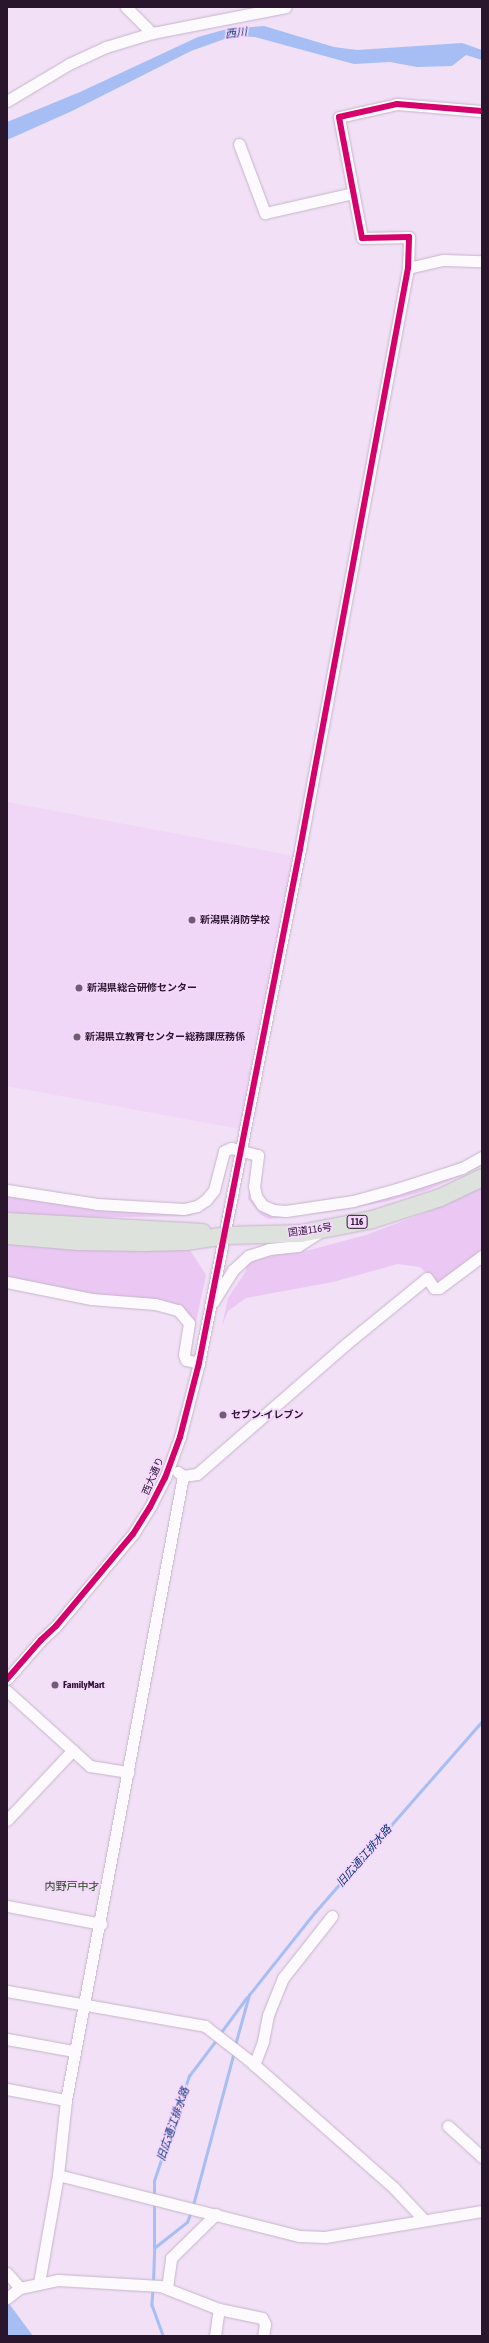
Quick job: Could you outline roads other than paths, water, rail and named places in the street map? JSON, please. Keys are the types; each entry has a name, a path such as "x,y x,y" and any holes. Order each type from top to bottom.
{"highway":[{"name":"国道116号","path":"226,1236 300,1233 372,1219 440,1197 482,1176"},
{"name":"116","path":"7,1222 78,1233"},
{"name":"116","path":"7,1235 187,1230 226,1236"}],"street":[{"path":"126,7 152,33"},
{"path":"7,101 75,62 106,47 152,33 286,7"},
{"path":"239,144 265,213 354,193 338,117 397,104 482,111"},
{"name":"西大通り","path":"7,1679 40,1640 56,1626 133,1534 157,1495 180,1437 199,1363 226,1236 241,1149 408,268 409,237 362,238 354,193"},
{"path":"408,268 444,260 482,261"},
{"path":"7,1190 104,1205 184,1209 197,1206 214,1190 224,1151 231,1148 241,1149 258,1155 254,1186 256,1196 262,1205 273,1210 353,1201 397,1190 462,1168 482,1157"},
{"path":"211,1304 233,1270 248,1256 269,1249 298,1246 312,1239 323,1229"},
{"path":"169,1466 184,1476 197,1474 346,1344 427,1278 434,1288 439,1288 482,1256"},
{"path":"7,1282 91,1300 156,1304 178,1310 189,1323 184,1356 186,1360 199,1363"},
{"path":"39,2283 58,2176 66,2100 74,2051 101,1924 184,1476"},
{"path":"7,1691 90,1766 129,1772"},
{"path":"7,1820 73,1750"},
{"path":"7,1906 101,1924"},
{"path":"252,2063 268,2015 283,1978 332,1916"},
{"path":"7,1991 84,2006 205,2026 252,2063 394,2188 424,2220"},
{"path":"7,2039 74,2051"},
{"path":"7,2089 66,2100"},
{"path":"448,2126 482,2157"},
{"path":"58,2176 136,2194 299,2236 325,2237 482,2211"},
{"path":"164,2287 172,2258 216,2214"},
{"path":"7,2273 20,2288"},
{"path":"7,2298 20,2288 58,2280 123,2283 164,2287 219,2310 262,2318 265,2324 263,2336"},
{"path":"215,2336 219,2310"}],"water":[{"name":"西川","path":"264,26 334,47 357,50 462,43 482,50 482,60 466,55 452,66 417,67 390,62 354,64 255,37 233,36 191,51 72,111 7,140 7,122 80,92 198,37 227,29"},
{"path":"7,2301 33,2336 7,2336"}],"waterway":[{"name":"旧広通江排水路","path":"235,2045 249,1995 315,1912 482,1721"},
{"name":"旧広通江排水路","path":"219,2035 247,1997"},
{"name":"旧広通江排水路","path":"154,2197 154,2181 189,2076 217,2039"},
{"name":"旧広通江排水路","path":"193,2205 234,2052"},
{"name":"旧広通江排水路","path":"154,2202 154,2248"},
{"name":"旧広通江排水路","path":"153,2282 154,2248 187,2222 191,2212"},
{"name":"旧広通江排水路","path":"153,2289 152,2305 163,2336"}],"place":[{"name":"新潟県消防学校","path":"192,920"},
{"name":"新潟県総合研修センター","path":"79,988"},
{"name":"新潟県立教育センター総務課庶務係","path":"77,1037"},
{"name":"セブン-イレブン","path":"223,1415"},
{"name":"FamilyMart","path":"55,1685"}],"district":[{"name":"内野戸中才","path":"72,1886"}]}
